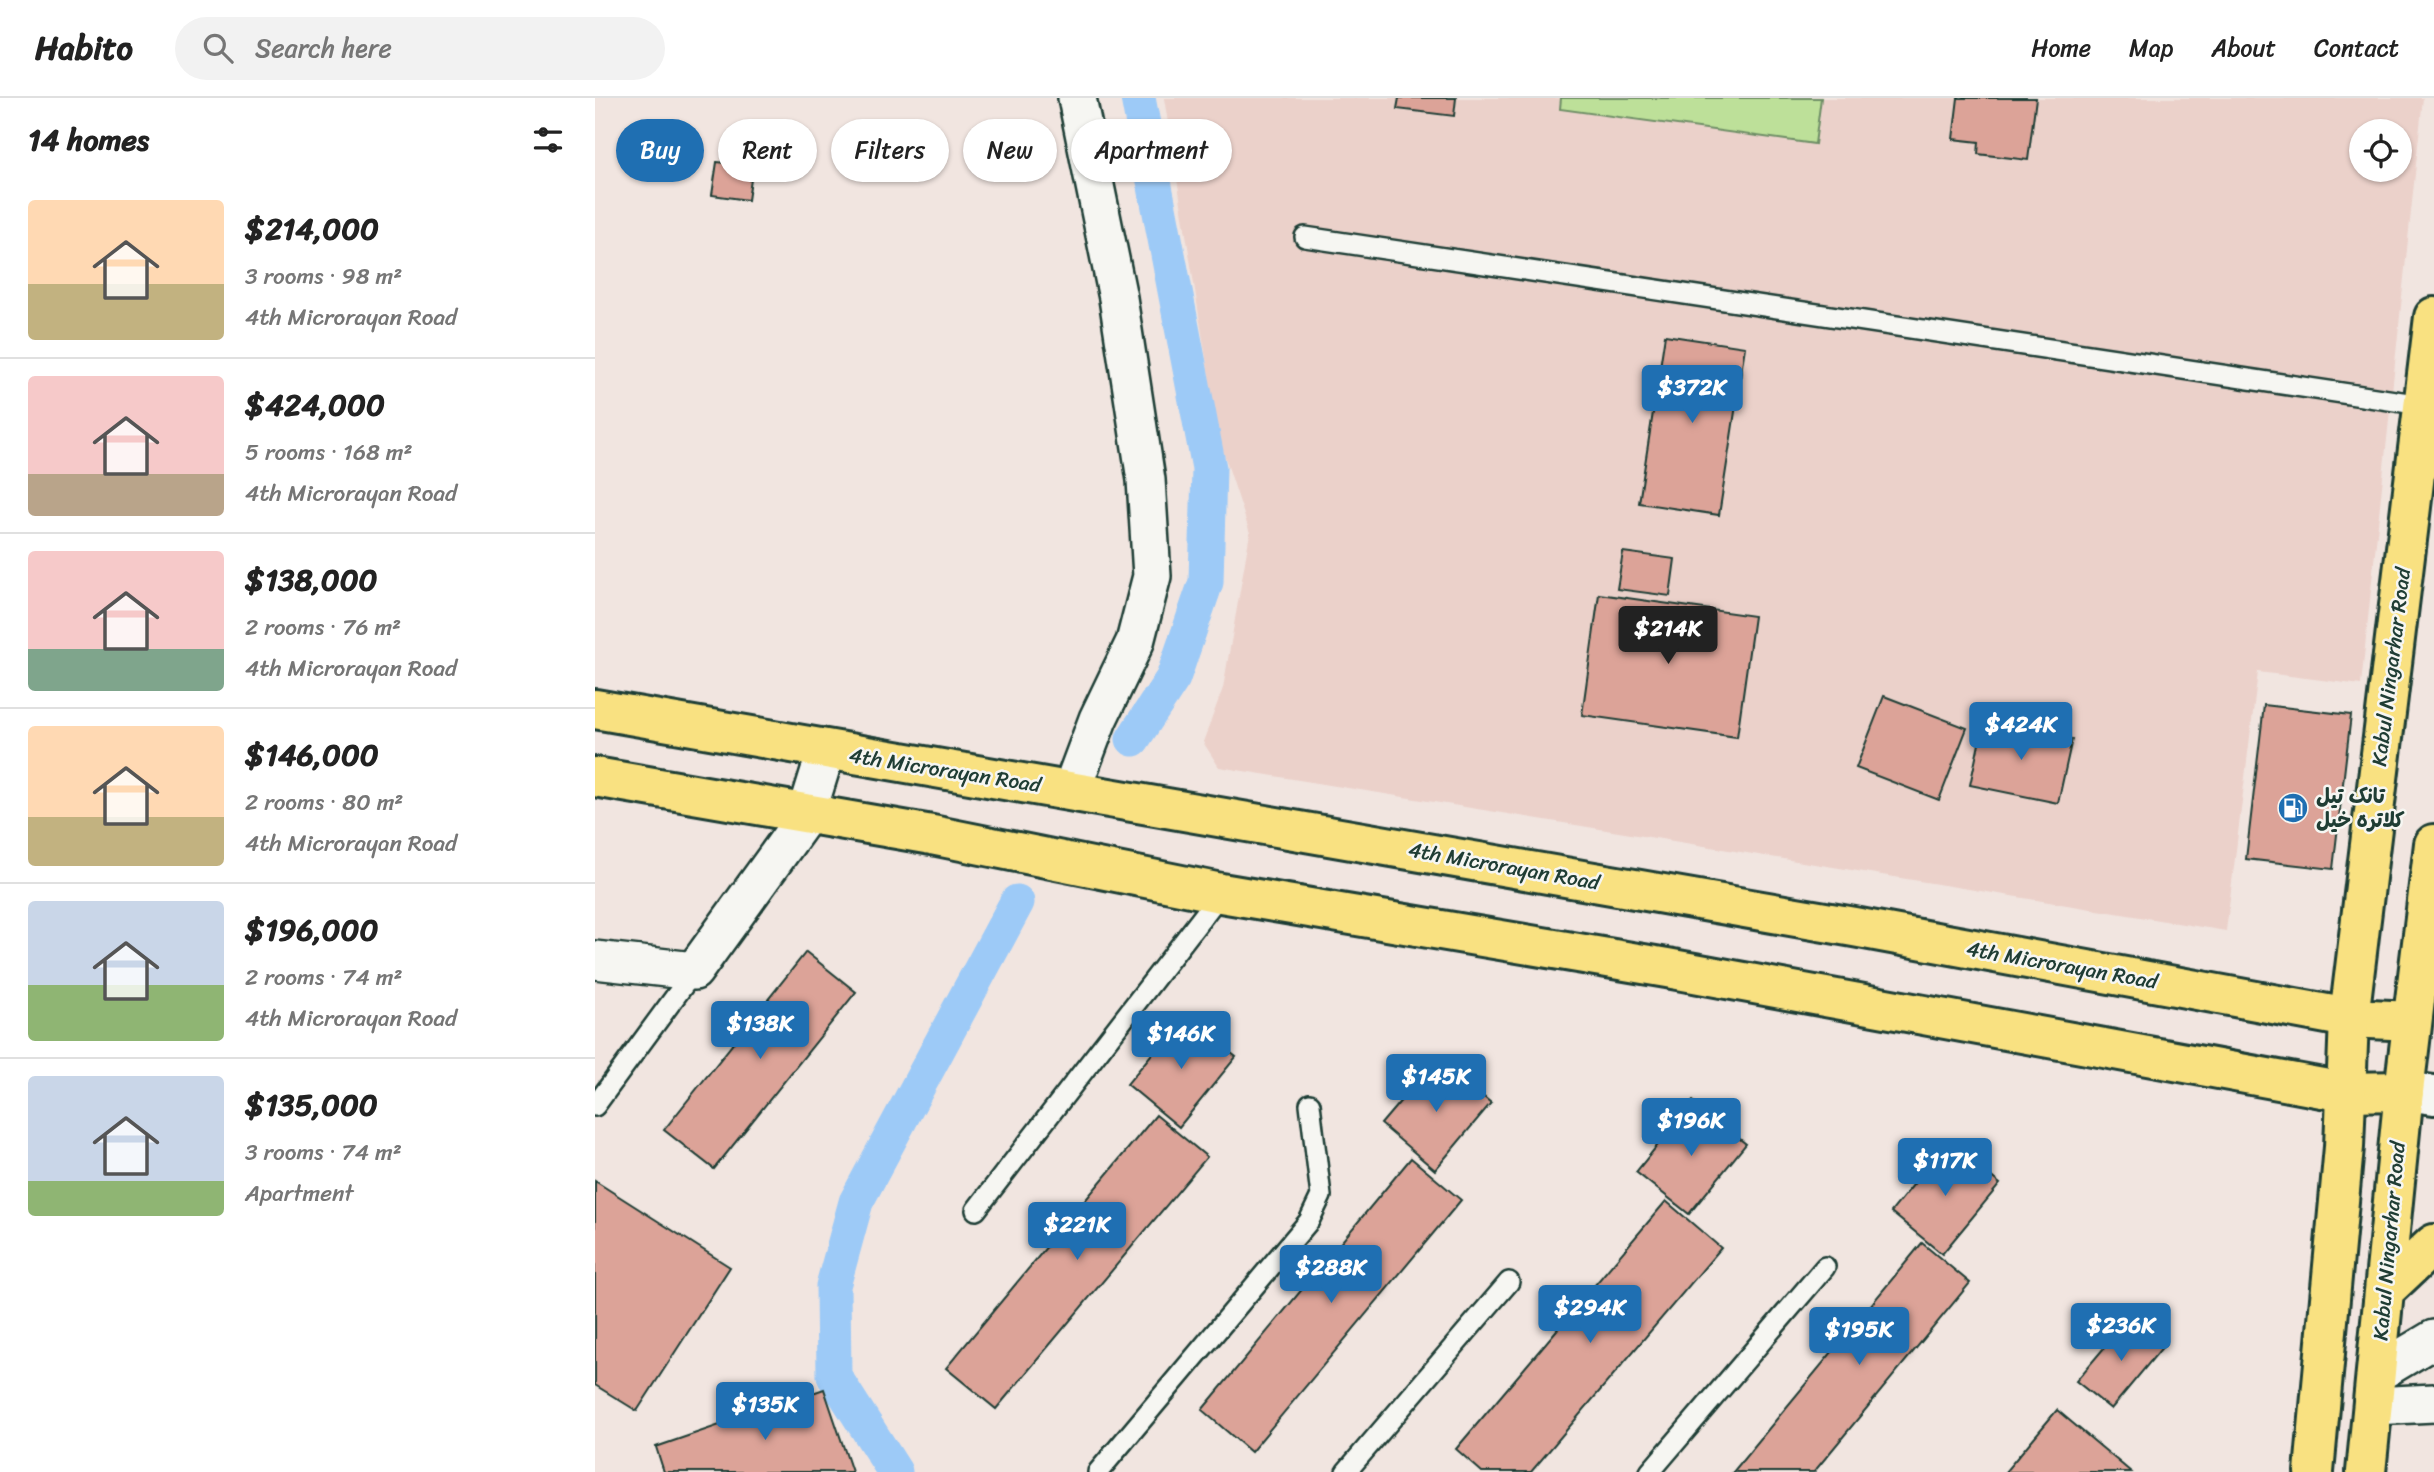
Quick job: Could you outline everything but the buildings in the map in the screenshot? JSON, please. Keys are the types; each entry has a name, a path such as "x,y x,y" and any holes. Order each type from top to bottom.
{"main road":[{"name":"Kabul Ningarhar Road","path":"2344,1092 2349,1018 2434,317"},
{"name":"4th Microrayan Road","path":"595,709 1827,922 2349,1018 2423,1022"},
{"path":"595,777 806,816 932,835 1221,893 1667,968 2344,1092 2419,1093"},
{"name":"Kabul Ningarhar Road","path":"2366,1472 2384,1291 2419,1093 2434,844"},
{"path":"2314,1472 2344,1147 2344,1092"},
{"path":"2384,1291 2434,1244"}],"street":[{"path":"1071,791 1098,719 1135,642 1152,576 1146,480 1120,311 1077,98"},
{"path":"595,960 694,971 806,816 826,751"},
{"path":"2375,1389 2434,1339"},
{"path":"2375,1389 2434,1403"}],"lane":[{"path":"1305,237 2422,405"},
{"path":"976,1210 1221,893"},
{"path":"595,1106 694,971"},
{"path":"1098,1472 1309,1221 1321,1196 1310,1104"},
{"path":"1650,1472 1825,1266"},
{"path":"1346,1472 1509,1282"}],"shaded area":[{"path":"1164,98 2423,98 2361,685 2258,672 2226,931 1219,767 1203,742 1223,688 1250,533 1219,439 1178,182 1232,182 1232,119 1167,119"}],"green space":[{"path":"1561,98 1821,98 1815,144 1560,109"}],"waterway":[{"path":"1133,739 1173,678 1206,582 1209,468 1138,98"},
{"path":"895,1472 834,1376 833,1286 856,1202 1017,902"}],"place":[{"name":"تانک تیل کلاتره خیل","path":"2293,808"}]}
